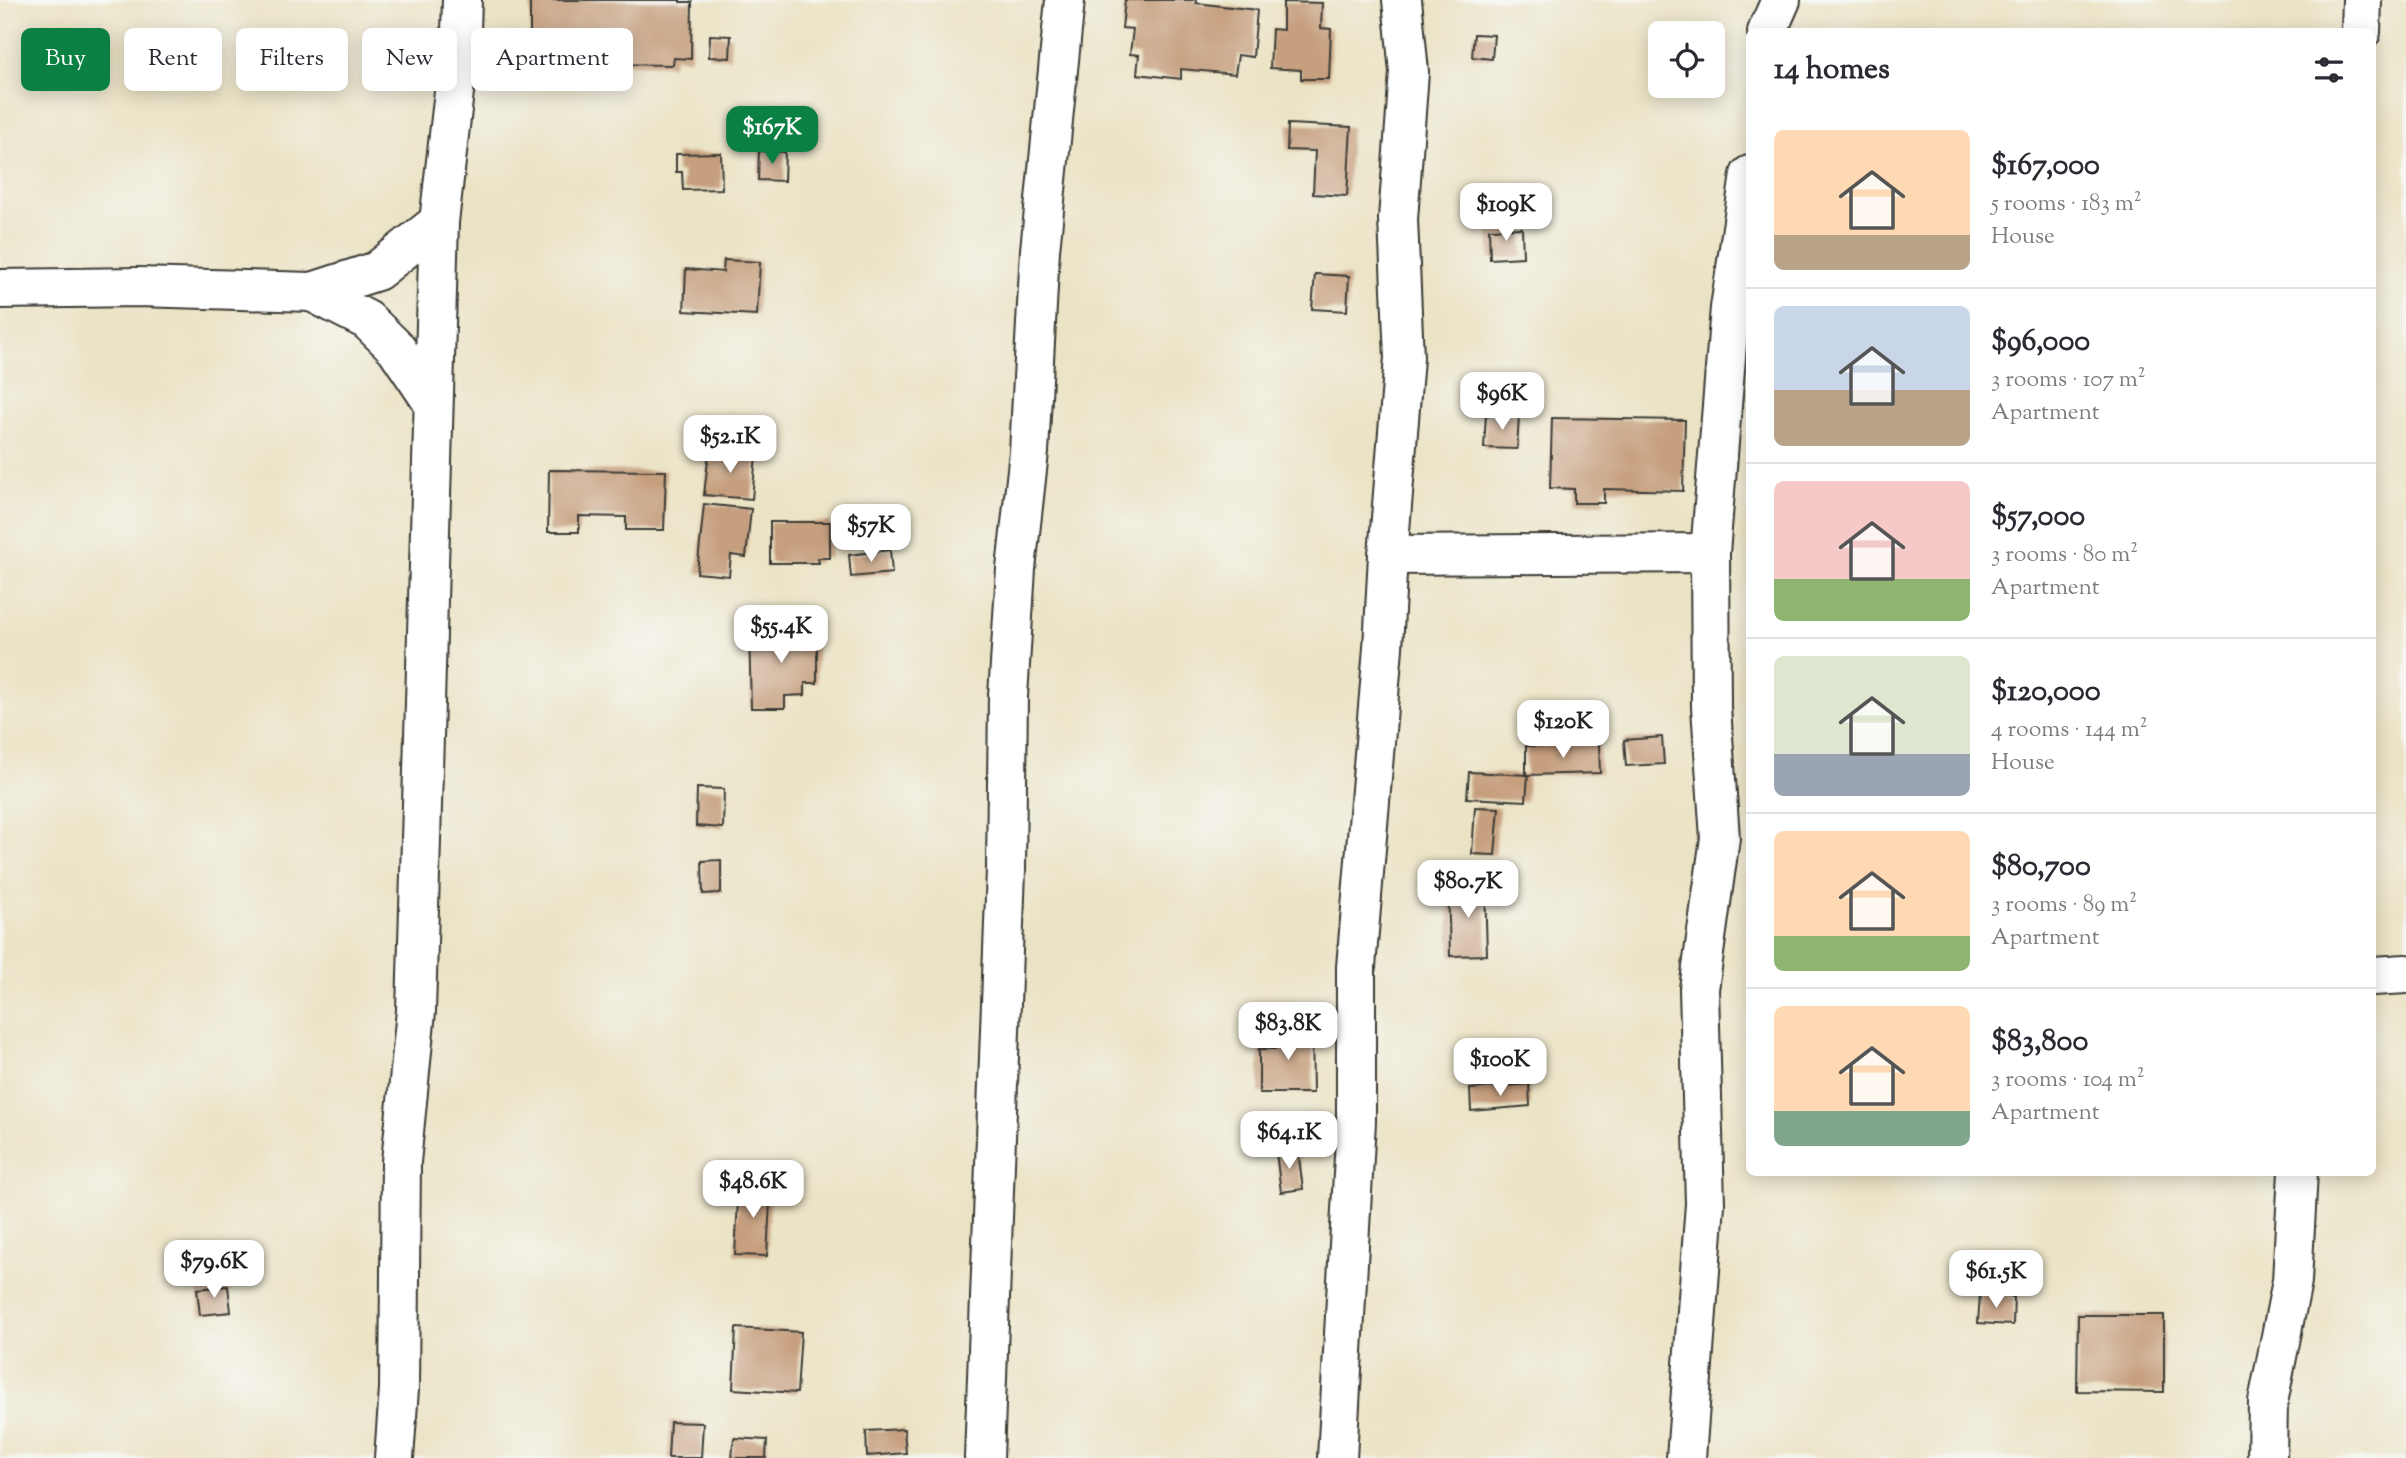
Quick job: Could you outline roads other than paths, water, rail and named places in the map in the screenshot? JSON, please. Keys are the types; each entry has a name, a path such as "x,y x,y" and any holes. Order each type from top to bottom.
{"street":[{"path":"394,1458 399,1389 401,1163 416,1011 439,222 462,0"},
{"path":"984,1458 1006,870 1009,684 1016,569 1029,452 1040,250 1065,0"},
{"path":"1338,1458 1356,1121 1356,967 1404,358 1398,219 1409,72 1402,0"},
{"path":"1769,28 1781,0"},
{"path":"2361,28 2362,0"},
{"path":"1686,1458 1705,1204 1699,989 1720,838 1711,707 1710,553 1730,308 1746,202"},
{"path":"0,289 138,287 312,292 377,271 439,222"},
{"path":"312,292 367,320 396,348 433,403"},
{"path":"1388,555 1710,553"},
{"path":"2376,976 2406,974"},
{"path":"2267,1458 2268,1402 2292,1281 2298,1176"}]}
